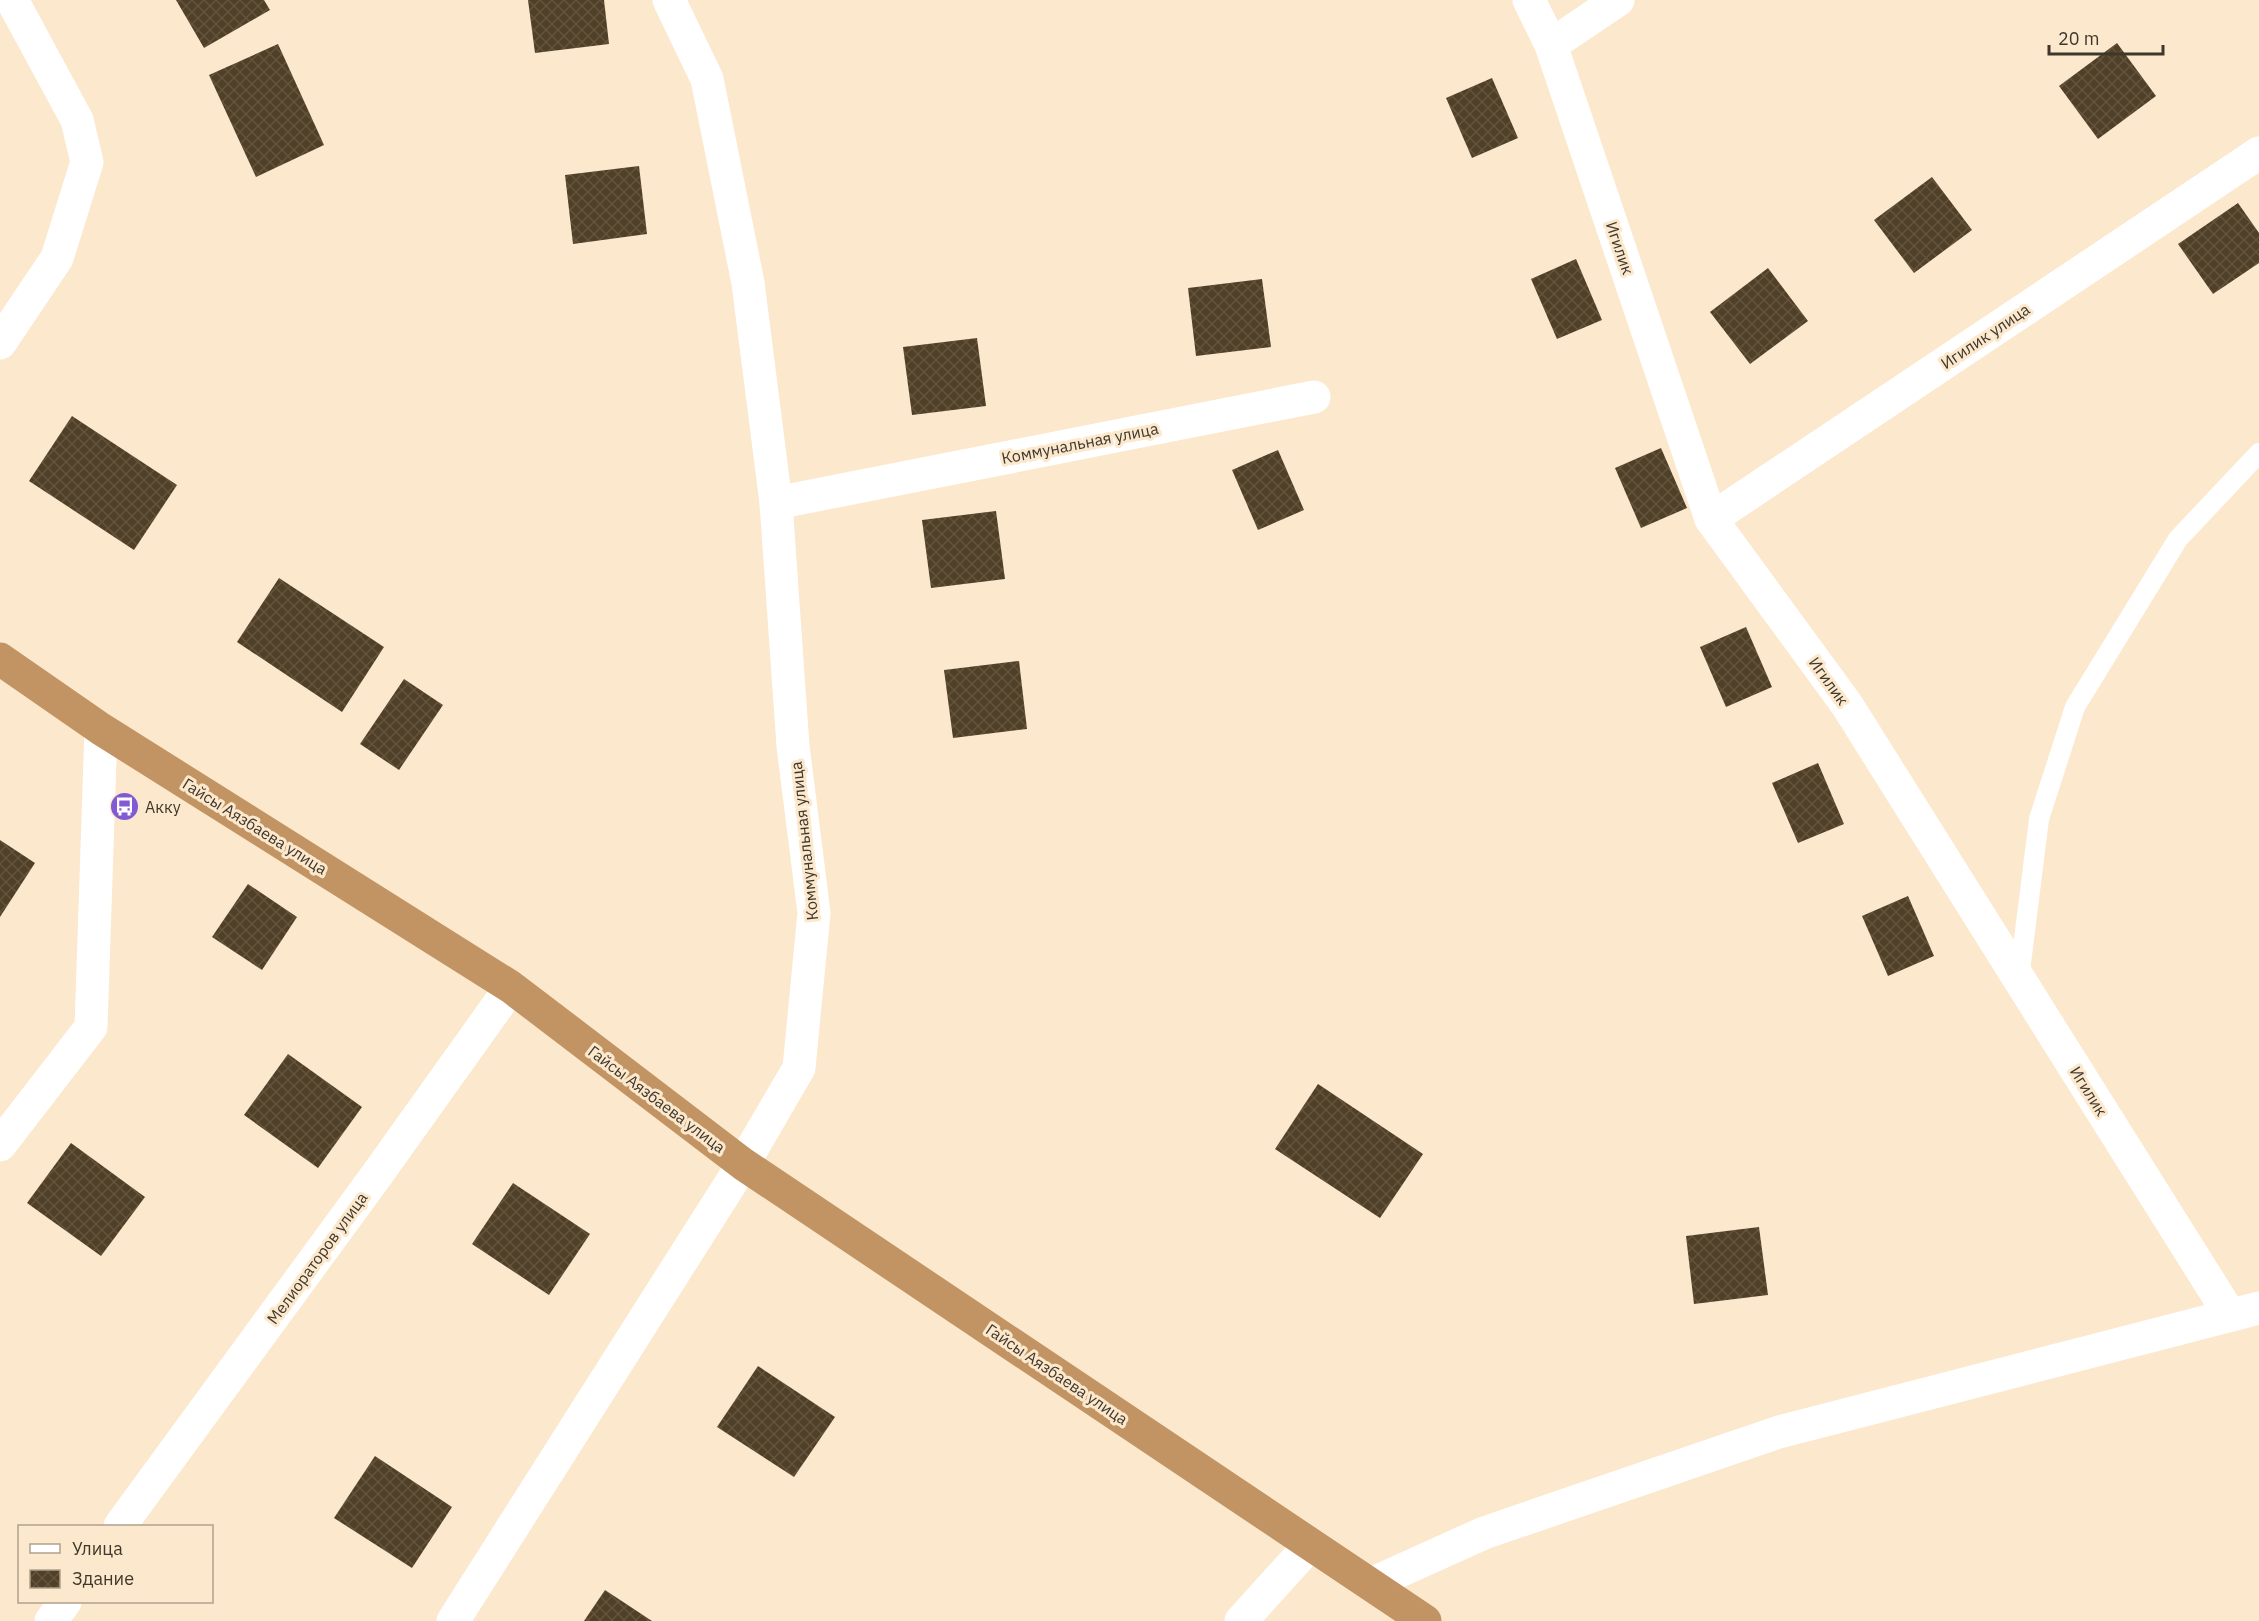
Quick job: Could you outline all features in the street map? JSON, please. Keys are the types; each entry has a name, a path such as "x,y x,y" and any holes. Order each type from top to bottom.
{"highway":[{"name":"Гайсы Аязбаева улица","path":"0,659 101,729 510,987 743,1164 1425,1621"}],"street":[{"path":"0,343 57,258 87,162 77,120 12,0"},
{"name":"Коммунальная улица","path":"669,0 707,79 748,283 776,503 793,746 814,913 799,1068 743,1164"},
{"name":"Игилик","path":"1529,0 1551,45 1712,519 1847,705 2019,979 2244,1312"},
{"path":"1551,45 1618,0"},
{"name":"Игилик улица","path":"1712,519 2259,153"},
{"name":"Коммунальная улица","path":"776,503 1314,397"},
{"path":"0,1145 91,1027 101,729"},
{"name":"Мелиораторов улица","path":"121,1525 376,1176 510,987"},
{"path":"453,1621 743,1164"},
{"path":"1371,1584 1484,1533 1779,1432 2244,1312"},
{"path":"1241,1621 1310,1545"},
{"path":"51,1621 64,1603"}],"lane":[{"path":"2019,979 2039,819 2075,707 2178,539 2259,453"}],"building":[{"path":"176,0 264,0 270,10 204,48"},
{"path":"528,0 604,0 609,44 535,53"},
{"path":"2117,43 2156,96 2098,139 2059,86"},
{"path":"278,44 324,145 256,177 209,75"},
{"path":"1492,78 1518,138 1472,158 1446,98"},
{"path":"639,166 647,234 573,244 565,175"},
{"path":"1932,177 1972,230 1914,273 1874,220"},
{"path":"2238,203 2259,233 2259,263 2213,294 2178,244"},
{"path":"1576,259 1602,320 1557,339 1531,279"},
{"path":"1768,268 1808,321 1750,364 1710,312"},
{"path":"1262,279 1271,347 1196,356 1188,288"},
{"path":"977,338 986,406 912,415 903,347"},
{"path":"72,416 177,485 134,550 29,481"},
{"path":"1661,448 1687,508 1641,528 1615,468"},
{"path":"1278,450 1304,510 1258,530 1232,470"},
{"path":"996,511 1005,579 931,588 922,520"},
{"path":"279,578 384,647 342,712 237,642"},
{"path":"1746,627 1772,687 1726,707 1700,647"},
{"path":"1019,661 1027,729 953,738 944,670"},
{"path":"404,679 443,705 399,770 360,744"},
{"path":"1818,763 1844,824 1798,843 1772,783"},
{"path":"0,840 35,863 0,917"},
{"path":"248,884 297,917 262,970 212,937"},
{"path":"1908,896 1934,956 1888,976 1862,916"},
{"path":"288,1054 362,1107 318,1168 244,1115"},
{"path":"1318,1084 1423,1154 1380,1218 1275,1149"},
{"path":"71,1143 145,1197 101,1256 27,1203"},
{"path":"513,1183 590,1234 549,1295 472,1244"},
{"path":"1759,1227 1768,1295 1694,1304 1686,1236"},
{"path":"758,1366 835,1417 794,1477 717,1427"},
{"path":"375,1456 452,1507 412,1568 334,1518"},
{"path":"605,1590 652,1621 584,1621"}],"place":[{"name":"Акку","path":"124,807"}]}
